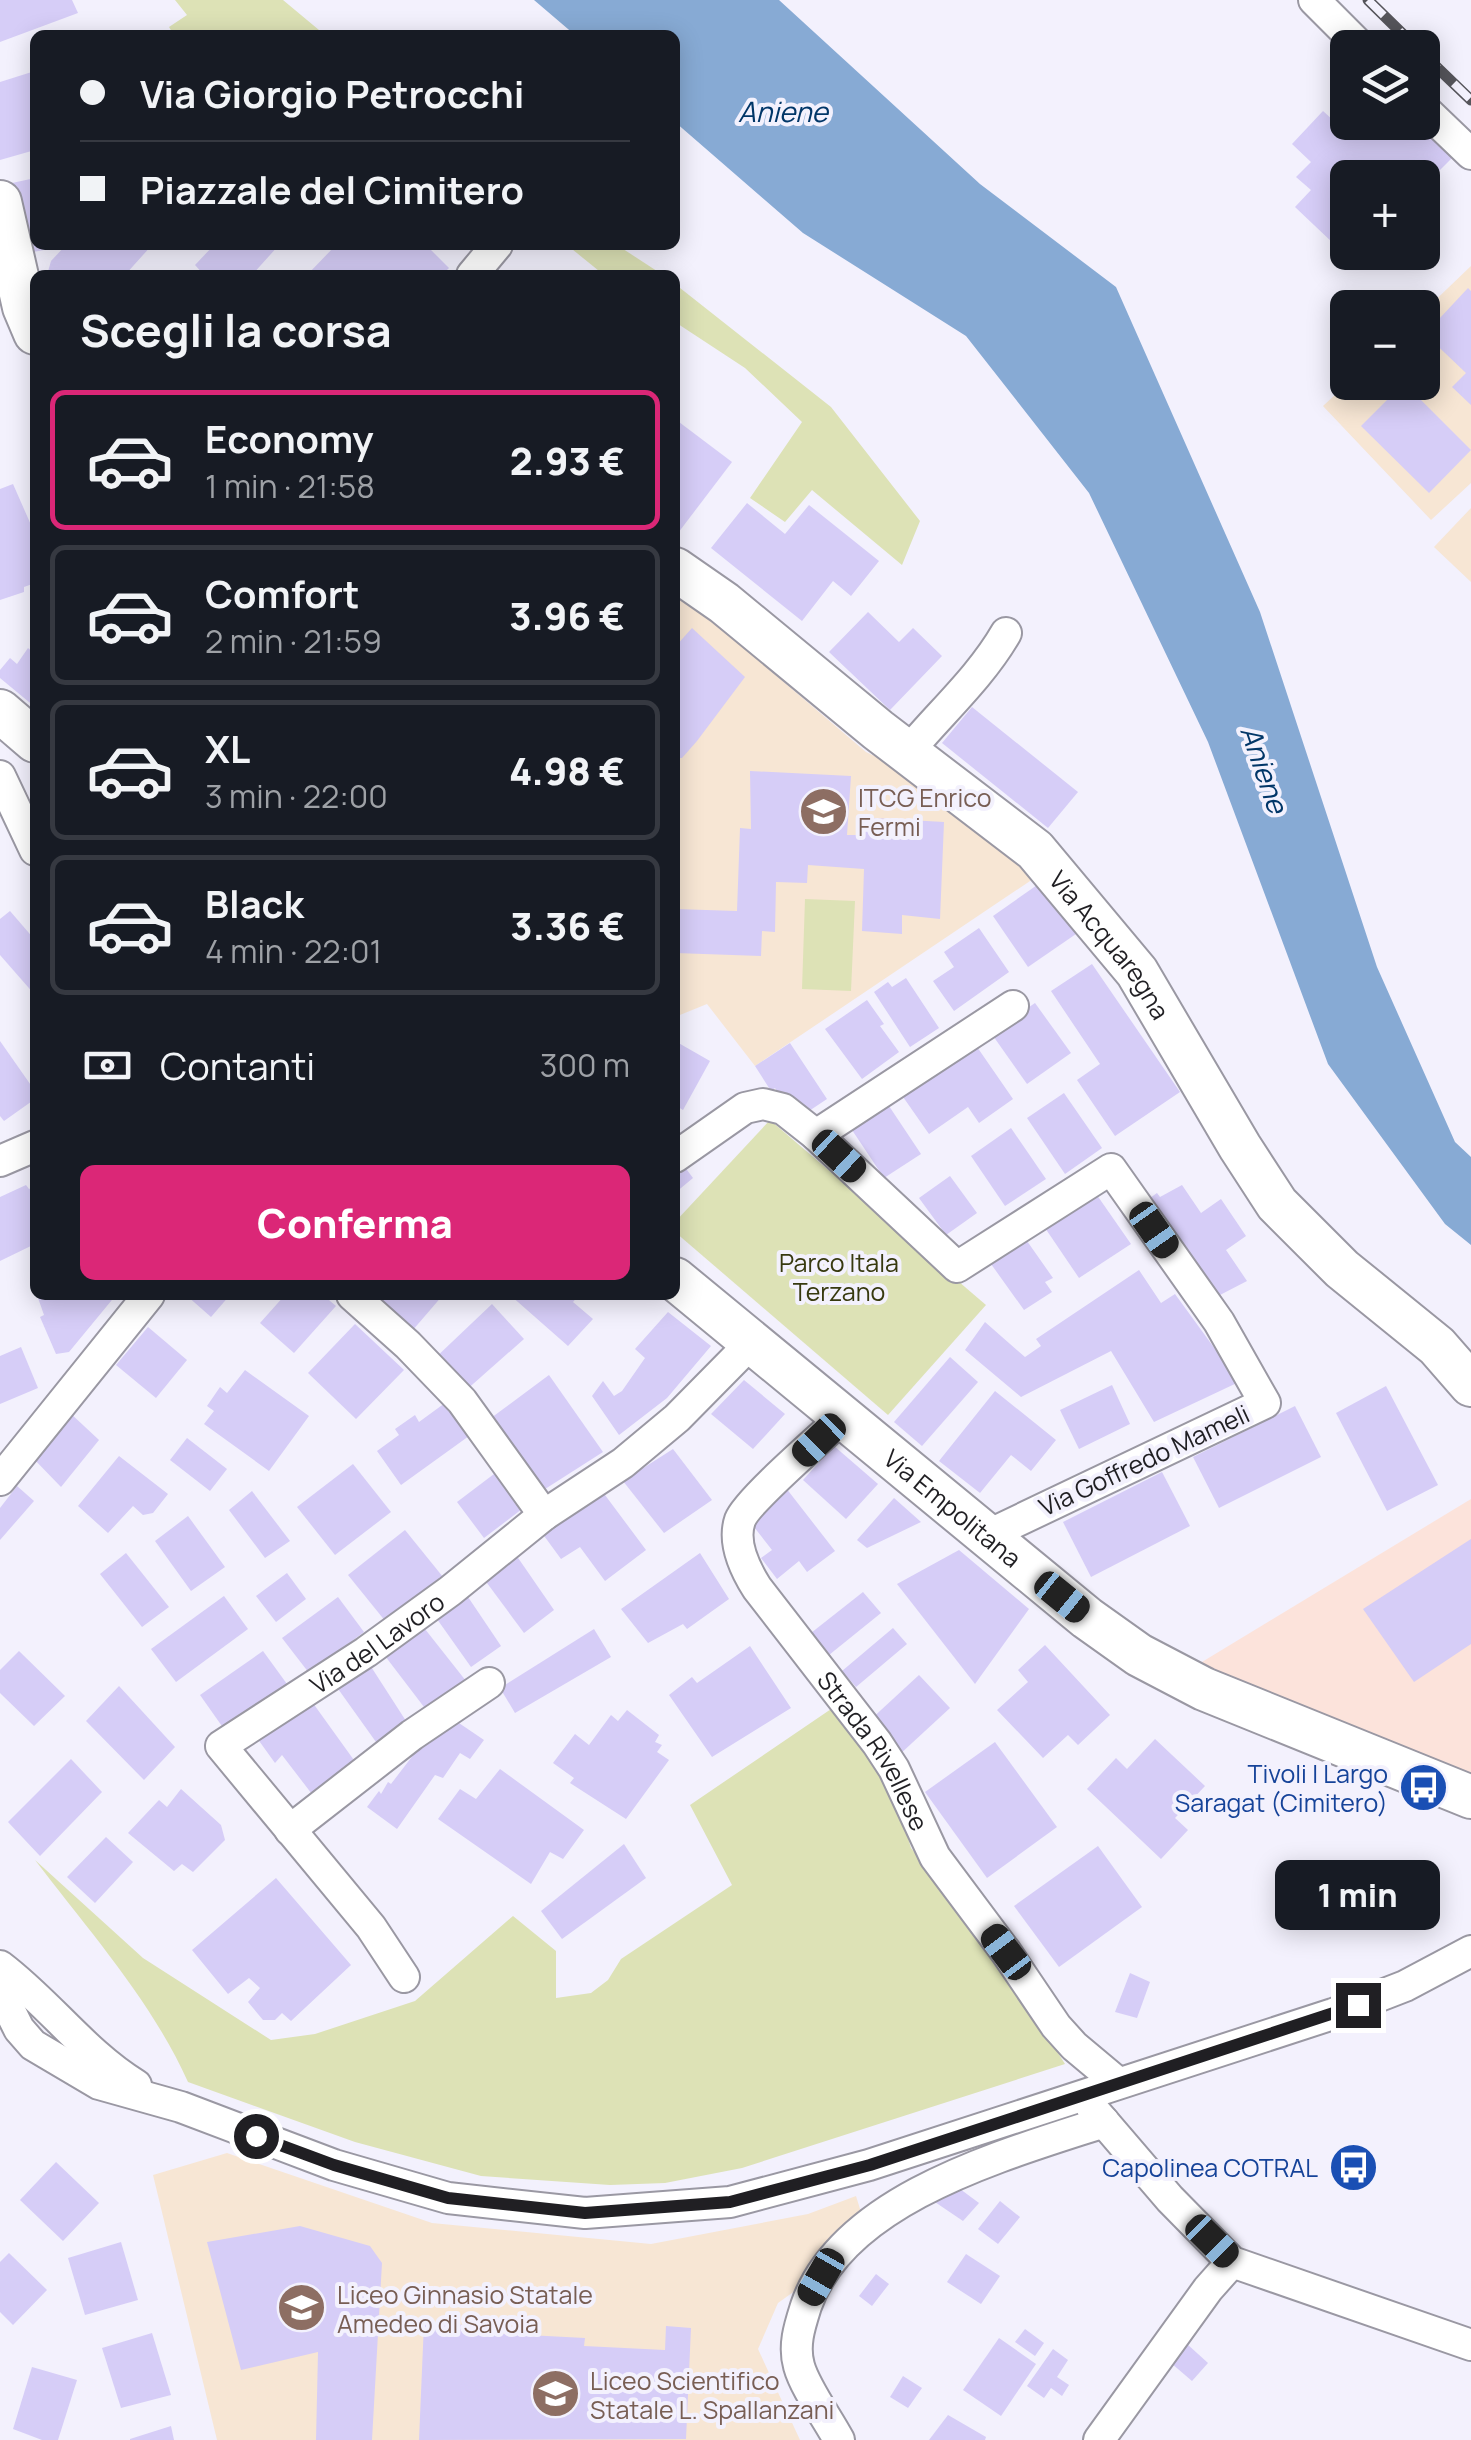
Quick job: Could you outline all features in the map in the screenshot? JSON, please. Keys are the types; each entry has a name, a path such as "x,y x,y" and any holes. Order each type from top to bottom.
{"main road":[{"path":"0,202 30,319"},
{"name":"Via Acquaregna","path":"680,573 739,615 907,753 1008,827 1056,873 1143,982 1277,1204 1342,1269 1438,1346 1471,1385"},
{"path":"0,711 30,736"},
{"name":"Via Empolitana","path":"680,1283 1104,1630 1168,1671 1218,1695 1471,1797"}],"street":[{"path":"1314,0 1344,30"},
{"path":"1440,124 1471,154"},
{"path":"476,270 494,250"},
{"path":"907,753 988,664 1006,632"},
{"path":"0,776 30,839"},
{"path":"816,1136 1013,1006"},
{"name":"Via Goffredo Mameli","path":"680,1154 745,1108 754,1105 783,1109 957,1266 1111,1169 1219,1322 1266,1403 986,1536"},
{"path":"0,1162 30,1148"},
{"path":"0,1480 145,1300"},
{"path":"358,1300 408,1344 462,1400 544,1515"},
{"name":"Via del Lavoro","path":"404,1977 379,1938 222,1746 366,1652 544,1515 623,1462 677,1418 751,1343"},
{"name":"Strada Rivellese","path":"842,1418 744,1512 738,1542 746,1569 886,1757 927,1844 950,1880 1064,2036 1118,2082"},
{"path":"290,1830 412,1735 489,1683"},
{"path":"0,1991 13,2029 56,2061 99,2084 164,2103 334,2165 448,2198 585,2213 730,2202 870,2165 1334,2014 1406,1986 1471,1951"},
{"path":"0,1966 44,2004 80,2043 164,2103"},
{"path":"13,2029 44,2004"},
{"path":"56,2061 80,2043"},
{"path":"1080,2095 1170,2199 1232,2262 1471,2346"},
{"path":"839,2440 799,2366 797,2332 810,2296 832,2258 902,2203 987,2161 1104,2122"},
{"path":"1099,2440 1232,2262"}],"shaded area":[{"path":"1471,266 1471,483 1431,520 1323,406 1330,400 1440,400 1440,296"},
{"path":"1471,508 1471,582 1434,547"},
{"name":"ITCG Enrico Fermi","path":"680,594 866,752 941,788 1039,875 755,1066 707,1004 680,1015"},
{"path":"1471,1499 1471,1782 1197,1665"},
{"path":"227,2153 432,2223 651,2244 808,2214 856,2196 864,2222 813,2278 778,2303 758,2349 800,2440 217,2440 153,2175"}],"green space":[{"path":"175,0 283,0 319,30 171,30 169,27 187,15"},
{"path":"573,250 625,250 655,270 598,270"},
{"path":"680,288 831,407 920,521 902,565 812,490 785,522 750,498 802,422 745,368 680,325"},
{"path":"805,899 855,901 851,991 802,989"},
{"name":"Parco Itala Terzano","path":"770,1120 986,1305 888,1415 680,1236 680,1217"},
{"path":"837,1705 887,1769 911,1848 993,1951 1065,2064 742,2168 665,2183 610,2185 481,2176 355,2142 188,2082 138,1994 35,1860 143,1958 271,2040 315,2034 415,2001 513,1916 556,1951 556,1998 591,1993 608,1980 621,1959 732,1885 690,1805"}],"water":[{"name":"Aniene","path":"534,0 779,0 980,184 1116,287 1260,612 1377,967 1455,1142 1471,1157 1471,1245 1445,1224 1328,1064 1208,742 1089,493 966,336 803,233 680,126 680,30 569,30"}],"building":[{"path":"0,0 72,0 78,13 0,42"},
{"path":"30,73 30,151 0,160 0,82"},
{"path":"1323,111 1330,117 1330,140 1435,140 1453,157 1440,170 1440,160 1330,160 1330,240 1295,207 1311,190 1296,177 1311,162 1292,144"},
{"path":"30,179 30,250 44,250 28,253 12,183"},
{"path":"61,250 148,250 130,270 48,270"},
{"path":"209,250 274,250 256,270 200,270 195,265"},
{"path":"331,250 431,250 449,268 447,270 312,270"},
{"path":"1468,288 1471,291 1471,405 1452,387 1466,373 1440,348 1440,318"},
{"path":"1387,400 1421,400 1471,450 1429,493 1361,426"},
{"path":"680,423 732,462 680,530"},
{"path":"13,484 30,523 30,585 24,587 24,592 0,600 0,489"},
{"path":"747,503 785,534 809,505 879,561 851,596 833,581 802,621 711,548"},
{"path":"868,612 899,642 913,628 942,656 890,710 829,652"},
{"path":"692,628 745,677 682,758 680,758 680,641"},
{"path":"28,648 30,703 0,678 0,670 10,658 17,664"},
{"path":"972,707 1078,792 1048,828 942,743"},
{"path":"750,771 851,776 847,835 857,835 857,817 944,822 940,919 902,915 902,934 862,931 864,869 808,865 807,883 776,882 775,932 762,931 761,956 680,953 680,909 737,911 740,828 751,829"},
{"path":"1040,883 1076,934 1028,967 993,916"},
{"path":"10,911 30,934 30,989 0,955 0,919"},
{"path":"979,928 1009,972 954,1011 933,981 954,967 944,952"},
{"path":"1092,964 1180,1092 1115,1136 1077,1080 1100,1064 1051,991"},
{"path":"906,978 939,1028 910,1047 874,992 888,982 892,987"},
{"path":"867,1000 899,1052 862,1079 825,1029"},
{"path":"1035,1003 1071,1053 1027,1084 991,1033"},
{"path":"0,1041 30,1084 30,1103 4,1121 0,1116"},
{"path":"790,1043 827,1099 800,1117 775,1088 771,1091 755,1066"},
{"path":"680,1044 710,1061 683,1110 680,1108"},
{"path":"975,1044 1013,1099 979,1123 968,1107 929,1134 901,1094"},
{"path":"1064,1093 1102,1148 1065,1174 1027,1118"},
{"path":"889,1106 921,1154 884,1178 852,1130"},
{"path":"1011,1128 1046,1179 1005,1206 971,1156"},
{"path":"684,1166 693,1178 680,1189 680,1169"},
{"path":"950,1176 977,1213 946,1235 919,1198"},
{"path":"26,1185 30,1188 30,1246 0,1261 0,1197"},
{"path":"1182,1185 1201,1213 1221,1199 1246,1236 1226,1250 1247,1281 1220,1295 1224,1300 1214,1305 1143,1203 1157,1193 1160,1197"},
{"path":"1092,1188 1131,1244 1079,1278 1041,1222"},
{"path":"1027,1241 1053,1278 1045,1282 1052,1292 1024,1310 991,1264"},
{"path":"1139,1270 1161,1303 1175,1294 1239,1382 1154,1422 1111,1351 1021,1397 965,1350 985,1322 1025,1357 1041,1346 1036,1339"},
{"path":"39,1300 112,1300 69,1352 56,1354 40,1317 44,1315"},
{"path":"192,1300 226,1300 211,1317"},
{"path":"281,1300 329,1300 336,1306 294,1353 260,1323"},
{"path":"378,1300 439,1300 412,1331"},
{"path":"516,1300 575,1300 593,1319 568,1346"},
{"path":"492,1304 524,1339 464,1392 432,1361"},
{"path":"668,1312 711,1346 667,1398 619,1435 592,1396 603,1381 614,1396 622,1391 645,1358 635,1349"},
{"path":"355,1324 404,1370 356,1419 308,1373"},
{"path":"148,1327 187,1360 156,1398 116,1365"},
{"path":"21,1347 38,1388 0,1404 0,1356"},
{"path":"950,1357 978,1382 922,1446 894,1422"},
{"path":"245,1370 309,1416 269,1471 204,1424 214,1411 207,1406 220,1387 227,1393"},
{"path":"549,1375 603,1452 542,1491 491,1418"},
{"path":"744,1380 785,1414 753,1449 711,1414"},
{"path":"1112,1385 1130,1424 1079,1449 1060,1410"},
{"path":"1386,1386 1438,1485 1387,1511 1336,1413"},
{"path":"995,1391 1056,1440 1031,1471 1011,1455 980,1493 939,1461"},
{"path":"445,1403 469,1436 401,1485 377,1451 399,1435 395,1429 415,1415 419,1422"},
{"path":"1295,1406 1321,1457 1219,1508 1193,1457"},
{"path":"69,1412 99,1440 61,1487 31,1456"},
{"path":"187,1438 227,1469 210,1491 170,1460"},
{"path":"834,1446 878,1484 846,1519 803,1480"},
{"path":"673,1449 712,1500 664,1533 623,1481"},
{"path":"119,1456 168,1494 153,1513 143,1515 133,1506 108,1533 78,1506"},
{"path":"353,1464 391,1512 335,1555 297,1507"},
{"path":"1162,1472 1190,1526 1091,1577 1063,1522"},
{"path":"494,1474 522,1509 484,1538 457,1502"},
{"path":"17,1486 34,1501 0,1540 0,1508"},
{"path":"786,1488 835,1551 807,1572 799,1561 777,1579 761,1558 772,1550 747,1518"},
{"path":"252,1491 290,1541 265,1558 229,1510"},
{"path":"602,1491 646,1550 605,1581 580,1547 561,1559 542,1533"},
{"path":"894,1498 921,1522 867,1548 857,1540"},
{"path":"188,1516 225,1567 191,1591 155,1541"},
{"path":"405,1530 443,1577 386,1622 348,1575"},
{"path":"1471,1539 1471,1644 1414,1682 1363,1609"},
{"path":"959,1550 1029,1609 975,1684 897,1584"},
{"path":"514,1552 554,1610 524,1633 484,1579"},
{"path":"126,1553 169,1607 142,1627 100,1574"},
{"path":"700,1553 729,1599 687,1629 683,1624 648,1643 621,1609"},
{"path":"287,1573 306,1599 276,1622 256,1596"},
{"path":"464,1591 501,1646 471,1667 432,1612"},
{"path":"863,1592 881,1613 829,1655 811,1633"},
{"path":"224,1596 248,1629 176,1682 151,1649"},
{"path":"338,1597 364,1632 309,1673 282,1638"},
{"path":"421,1624 466,1681 424,1707 382,1652"},
{"path":"893,1628 907,1644 856,1687 842,1671"},
{"path":"594,1629 611,1657 515,1713 500,1688"},
{"path":"1045,1645 1110,1715 1078,1745 1068,1735 1043,1758 997,1710 1028,1682 1018,1670"},
{"path":"750,1646 791,1708 712,1757 669,1695 692,1677 697,1683"},
{"path":"19,1651 65,1696 34,1726 0,1693 0,1670"},
{"path":"263,1651 287,1684 224,1729 200,1695"},
{"path":"368,1662 406,1721 376,1742 336,1686"},
{"path":"919,1675 950,1708 899,1755 868,1722"},
{"path":"119,1686 175,1747 144,1780 86,1721"},
{"path":"310,1699 356,1763 315,1798 282,1755 275,1763 257,1738"},
{"path":"627,1710 659,1735 655,1742 662,1745 657,1752 669,1760 626,1819 570,1783 574,1778 553,1763 575,1734 589,1745 611,1715 618,1721"},
{"path":"453,1719 484,1740 470,1759 460,1753 443,1778 435,1775 397,1829 367,1807 388,1782 391,1784 424,1741 429,1744 436,1734 440,1736"},
{"path":"1155,1739 1205,1786 1175,1818 1188,1830 1161,1859 1087,1789 1116,1758 1127,1769"},
{"path":"995,1742 1057,1827 987,1878 925,1792"},
{"path":"71,1759 102,1792 40,1856 8,1822"},
{"path":"500,1769 584,1830 563,1859 550,1852 531,1884 438,1819 460,1789 476,1799"},
{"path":"181,1789 221,1825 225,1840 193,1872 182,1864 174,1871 128,1833 159,1800 167,1807"},
{"path":"106,1837 133,1862 95,1903 67,1877"},
{"path":"624,1844 646,1878 562,1939 541,1911"},
{"path":"1098,1846 1142,1907 1059,1967 1014,1906"},
{"path":"276,1878 351,1965 291,2021 282,2013 275,2020 263,2020 248,2002 260,1988 249,1978 228,1994 192,1950"},
{"path":"1130,1973 1150,1982 1137,2018 1115,2012"},
{"path":"56,2162 99,2203 63,2241 20,2200"},
{"path":"956,2186 979,2203 963,2221 929,2198"},
{"path":"1000,2201 1020,2217 998,2244 978,2229"},
{"name":"Liceo Ginnasio Statale Amedeo di Savoia","path":"300,2226 370,2246 382,2263 372,2440 316,2440 318,2352 241,2370 207,2242"},
{"path":"121,2242 138,2300 85,2315 68,2258"},
{"path":"9,2253 47,2290 13,2325 0,2312 0,2262"},
{"path":"966,2254 1000,2276 981,2304 947,2282"},
{"path":"876,2274 889,2284 872,2306 859,2296"},
{"name":"Liceo Scientifico Statale L. Spallanzani","path":"424,2323 468,2325 468,2332 585,2338 584,2346 665,2350 666,2326 691,2328 686,2439 419,2440"},
{"path":"1025,2329 1044,2343 1035,2356 1015,2342"},
{"path":"152,2333 171,2395 121,2408 102,2348"},
{"path":"999,2338 1036,2364 1001,2416 963,2390"},
{"path":"1187,2344 1208,2363 1192,2381 1171,2363"},
{"path":"1053,2349 1068,2360 1057,2377 1069,2385 1062,2396 1051,2388 1044,2398 1027,2386"},
{"path":"32,2367 77,2380 58,2440 42,2440 13,2429"},
{"path":"903,2376 922,2388 908,2408 890,2397"},
{"path":"948,2415 986,2437 985,2440 929,2440"},
{"path":"171,2426 174,2440 130,2440 130,2439"}],"railway":[{"path":"1368,0 1399,30"},
{"path":"1440,70 1471,100"}],"place":[{"name":"ITCG Enrico Fermi","path":"823,811"},
{"name":"Tivoli | Largo Saragat (Cimitero)","path":"1423,1787"},
{"name":"Capolinea COTRAL","path":"1353,2167"},
{"name":"Liceo Ginnasio Statale Amedeo di Savoia","path":"302,2308"},
{"name":"Liceo Scientifico Statale L. Spallanzani","path":"555,2394"}],"route":[{"path":"256,2136 334,2165 448,2198 585,2213 730,2202 870,2165 1358,2005"}]}
